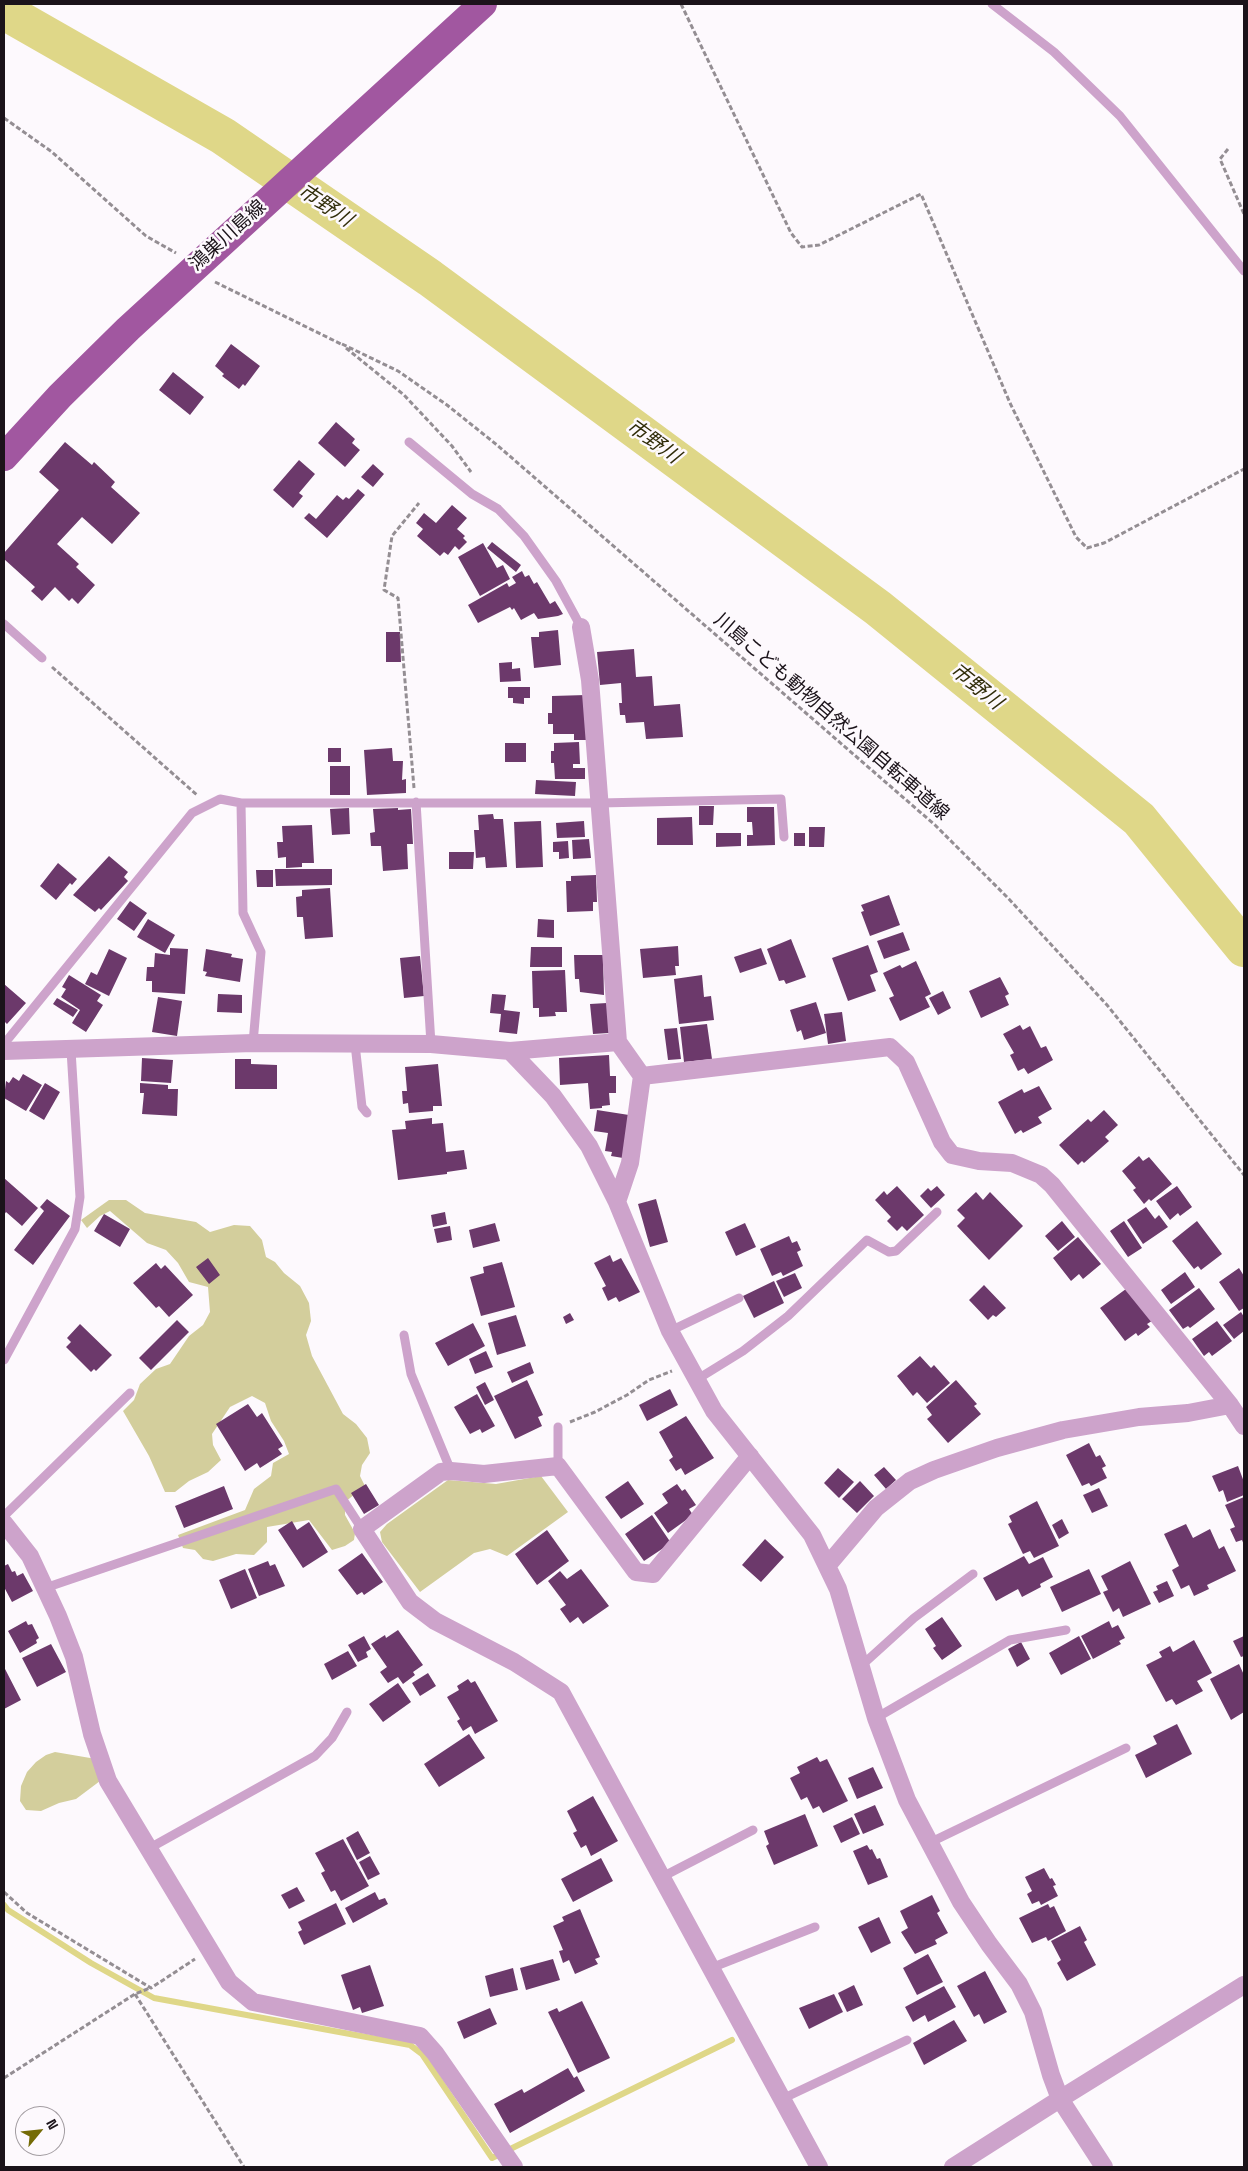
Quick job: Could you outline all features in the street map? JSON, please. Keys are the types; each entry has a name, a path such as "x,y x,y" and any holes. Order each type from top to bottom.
{"main road":[{"name":"鴻巣川島線","path":"4,457 60,396 193,261 483,4"}],"street":[{"path":"581,628 590,680 618,1042 642,1076 630,1163 617,1202"},
{"path":"4,1051 253,1044 431,1044 510,1051 618,1042"},
{"path":"642,1076 890,1046 906,1062 942,1142 952,1155 979,1161 1012,1164 1041,1175 1052,1185 1230,1405 1244,1426"},
{"path":"510,1051 553,1096 589,1146 617,1202 670,1331 714,1411 812,1535 838,1589 876,1718 907,1800 961,1902 1019,1984 1033,2012 1050,2074 1060,2099 1104,2167"},
{"path":"827,1566 876,1508 910,1481 934,1470 997,1448 1063,1430 1139,1416 1188,1414 1230,1405"},
{"path":"750,1456 653,1574 636,1572 558,1466 484,1474 441,1472 362,1529 410,1602 435,1621 514,1662 561,1692 819,2167"},
{"path":"4,1523 30,1556 46,1588 74,1657 92,1734 108,1781 229,1982 253,2002 420,2036 514,2167"},
{"path":"953,2167 1244,1985"}],"lane":[{"path":"992,4 1054,52 1120,116 1244,272"},
{"path":"409,442 472,494 498,509 524,536 556,581 581,628"},
{"path":"4,624 42,658"},
{"path":"4,1044 192,813 220,799 241,803 600,803 781,799 784,837"},
{"path":"416,802 431,1044"},
{"path":"241,803 243,913 261,952 253,1044"},
{"path":"355,1044 362,1107 367,1113"},
{"path":"4,1360 75,1229 80,1197 71,1050"},
{"path":"692,1372 743,1351 788,1316 867,1240 889,1252 896,1251 937,1212"},
{"path":"670,1331 739,1298"},
{"path":"404,1335 411,1374 451,1471"},
{"path":"4,1516 130,1393"},
{"path":"558,1426 558,1466"},
{"path":"46,1588 336,1489 362,1529"},
{"path":"860,1666 914,1618 973,1574"},
{"path":"876,1718 1010,1640 1066,1630"},
{"path":"148,1849 315,1756 332,1738 347,1712"},
{"path":"929,1843 1126,1748"},
{"path":"662,1877 753,1830"},
{"path":"711,1968 815,1927"},
{"path":"782,2099 907,2040"}],"path":[{"path":"681,4 791,233 802,247 819,245 921,194 1010,403 1076,537 1087,548 1104,543 1244,470"},
{"path":"4,118 52,152 146,236 193,261 233,292 342,344 404,396 452,446 475,478"},
{"path":"1228,150 1220,159 1244,214"},
{"name":"川島こども動物自然公園自転車道線","path":"342,344 398,371 447,405 484,434 717,634 935,825 1014,904 1107,1005 1244,1175"},
{"path":"416,802 398,598 384,590 392,536 419,503"},
{"path":"42,658 208,805"},
{"path":"558,1426 603,1408 649,1380 692,1372"},
{"path":"4,1892 27,1914 151,1988"},
{"path":"4,2078 136,1994 151,1988 209,1949"},
{"path":"136,1994 244,2167"}],"shaded area":[{"path":"109,1200 126,1200 145,1213 196,1222 210,1232 234,1225 250,1226 262,1240 266,1257 275,1262 284,1273 300,1286 309,1303 311,1321 306,1335 312,1356 343,1414 356,1424 367,1438 370,1453 362,1465 360,1476 365,1486 345,1502 345,1515 355,1533 354,1540 345,1546 332,1550 309,1520 267,1527 267,1542 254,1555 236,1554 213,1561 203,1559 195,1550 183,1548 178,1535 245,1510 254,1489 271,1476 273,1463 289,1454 284,1441 271,1421 265,1403 252,1396 230,1407 212,1434 213,1445 221,1460 208,1472 189,1481 175,1492 165,1492 149,1456 123,1411 134,1400 140,1384 156,1369 170,1364 189,1336 203,1325 210,1312 208,1287 189,1282 178,1263 166,1250 147,1243 110,1211 100,1216 87,1228 81,1220"},
{"path":"541,1476 568,1512 507,1556 490,1549 474,1553 420,1592 382,1542 380,1532 387,1524 448,1480 496,1484"},
{"path":"55,1752 96,1759 100,1781 76,1799 59,1803 41,1811 26,1810 20,1801 21,1786 27,1772 36,1762 46,1755"}],"building":[{"path":"231,344 260,366 245,386 243,384 239,389 222,376 224,374 215,366"},
{"path":"173,372 204,397 190,415 159,390"},
{"path":"336,422 355,439 352,443 360,450 345,467 318,443"},
{"path":"65,442 92,465 94,462 115,482 111,487 140,513 112,544 82,517 57,544 79,564 76,567 95,585 78,604 72,598 69,601 55,587 42,601 31,591 35,587 4,559 4,553 59,490 39,472"},
{"path":"299,460 315,474 299,493 303,496 293,508 273,490"},
{"path":"373,464 384,474 373,487 361,477"},
{"path":"358,489 365,495 327,538 304,518 309,513 316,519 337,495 343,500 346,497 349,499"},
{"path":"452,505 467,518 457,529 465,536 463,538 467,542 459,550 455,546 448,555 444,552 440,556 417,536 423,529 416,523 424,513 436,523"},
{"path":"492,542 521,565 516,572 487,548"},
{"path":"483,543 497,568 503,565 510,579 480,596 458,557"},
{"path":"522,571 525,577 529,575 534,584 537,582 550,604 555,601 563,614 538,619 534,613 521,620 514,608 512,610 510,607 478,623 468,605 507,583 509,587 516,583 512,577"},
{"path":"558,630 561,665 534,668 531,637 539,637 539,632"},
{"path":"386,632 400,632 401,662 386,662"},
{"path":"634,649 636,677 652,676 654,706 680,704 683,737 646,739 644,722 626,723 625,715 620,715 619,703 622,703 621,683 600,685 597,652"},
{"path":"512,662 512,669 520,668 521,681 500,682 499,663"},
{"path":"508,687 530,687 530,698 524,698 524,704 513,703 513,698 508,698"},
{"path":"586,695 587,740 574,740 574,734 553,734 553,724 548,724 548,713 552,713 552,696"},
{"path":"579,742 580,764 573,764 573,768 585,768 585,779 555,779 554,763 551,763 551,751 554,751 554,743"},
{"path":"505,743 526,743 526,762 505,762"},
{"path":"328,748 341,748 341,762 328,762"},
{"path":"392,748 393,761 403,761 402,780 406,779 406,793 367,795 364,750"},
{"path":"330,766 350,766 350,795 330,795"},
{"path":"536,780 576,782 575,796 535,794"},
{"path":"699,806 714,806 713,825 699,825"},
{"path":"747,807 774,807 775,845 747,846 747,835 753,835 752,822 747,822"},
{"path":"349,808 350,834 332,835 330,809"},
{"path":"398,808 398,810 411,809 413,844 407,844 408,869 383,871 381,846 371,846 370,833 375,832 373,809"},
{"path":"493,814 494,819 503,819 507,867 486,868 485,857 476,858 474,830 479,830 478,815"},
{"path":"692,817 693,845 657,845 657,818"},
{"path":"541,821 543,867 516,868 514,822"},
{"path":"584,821 585,837 557,838 556,823"},
{"path":"312,825 314,863 302,863 302,867 286,868 286,857 278,858 277,842 283,842 282,826"},
{"path":"809,827 825,827 824,847 809,847"},
{"path":"716,833 741,833 741,846 716,847"},
{"path":"794,833 805,833 805,846 794,846"},
{"path":"589,839 591,858 573,859 572,840"},
{"path":"568,841 569,858 559,859 559,852 553,852 553,842"},
{"path":"449,852 474,852 473,869 449,869"},
{"path":"109,856 128,872 124,877 128,881 101,910 99,908 95,912 73,895"},
{"path":"58,863 77,879 72,885 70,883 56,900 40,886"},
{"path":"275,869 332,869 332,885 276,886"},
{"path":"256,870 273,870 273,887 257,887"},
{"path":"596,875 597,902 593,902 593,911 567,912 566,881 571,881 571,876"},
{"path":"330,888 333,937 305,939 303,917 297,917 296,897 302,896 302,890"},
{"path":"889,895 900,925 870,936 861,912 864,911 861,905"},
{"path":"130,901 147,913 134,931 117,919"},
{"path":"148,919 175,935 165,953 137,937"},
{"path":"538,919 554,920 554,938 537,937"},
{"path":"903,932 910,950 884,959 877,941"},
{"path":"791,939 806,977 786,984 784,980 779,981 767,949"},
{"path":"868,945 878,972 870,975 876,991 848,1001 832,958"},
{"path":"678,946 679,966 675,966 676,975 643,978 640,949"},
{"path":"531,947 562,947 562,967 530,967"},
{"path":"170,948 188,949 185,994 152,992 152,981 146,981 147,967 154,967 155,953 170,955"},
{"path":"761,948 767,964 740,973 734,957"},
{"path":"109,949 127,958 109,996 85,984 91,972 97,975"},
{"path":"206,949 232,954 231,957 243,959 240,982 205,976 207,972 203,971"},
{"path":"574,955 603,955 604,995 580,992 579,979 575,979"},
{"path":"420,956 424,996 404,998 400,958"},
{"path":"916,961 931,994 925,997 930,1007 900,1021 889,998 894,996 883,973 900,965 902,968"},
{"path":"565,970 567,1012 555,1012 556,1016 539,1017 539,1008 533,1008 532,971"},
{"path":"69,975 101,995 97,1001 103,1005 86,1032 72,1023 80,1010 61,997 66,989 62,987"},
{"path":"702,975 704,997 711,996 714,1020 679,1024 674,979"},
{"path":"1000,977 1009,994 1005,996 1009,1005 981,1018 969,991"},
{"path":"4,984 26,1003 7,1024 4,1021"},
{"path":"943,991 951,1008 938,1015 929,998"},
{"path":"218,994 242,995 242,1013 217,1012"},
{"path":"492,994 506,995 504,1010 520,1012 517,1034 499,1032 501,1014 490,1013"},
{"path":"158,997 182,1001 177,1036 152,1032"},
{"path":"57,998 78,1010 73,1017 53,1004"},
{"path":"816,1002 826,1033 804,1040 801,1030 797,1032 790,1010"},
{"path":"607,1003 609,1033 593,1034 590,1004"},
{"path":"842,1012 846,1041 828,1044 824,1014"},
{"path":"707,1024 712,1059 684,1062 680,1027"},
{"path":"1020,1025 1023,1030 1030,1026 1041,1048 1046,1046 1053,1060 1028,1074 1024,1068 1018,1071 1010,1055 1014,1053 1003,1034"},
{"path":"677,1028 681,1059 668,1060 664,1029"},
{"path":"609,1055 610,1076 616,1076 616,1093 609,1093 610,1105 590,1109 588,1083 560,1085 559,1058"},
{"path":"142,1058 173,1060 171,1083 141,1081"},
{"path":"235,1059 251,1059 251,1064 277,1065 277,1089 235,1089"},
{"path":"438,1064 442,1106 433,1106 433,1111 409,1113 408,1103 403,1104 402,1091 407,1091 405,1067"},
{"path":"23,1074 42,1085 26,1111 4,1098 6,1081 9,1083 13,1077 19,1081"},
{"path":"45,1083 60,1092 44,1120 29,1111"},
{"path":"140,1083 168,1085 168,1089 178,1089 177,1116 142,1114 144,1093 140,1093"},
{"path":"1039,1086 1052,1109 1038,1117 1042,1123 1023,1133 1021,1130 1015,1134 998,1102 1022,1089 1024,1093"},
{"path":"597,1110 629,1115 623,1158 611,1156 612,1152 605,1151 608,1133 594,1131"},
{"path":"1104,1110 1118,1125 1105,1137 1109,1141 1084,1163 1082,1161 1078,1165 1059,1145 1088,1119 1091,1122"},
{"path":"432,1118 432,1124 443,1123 446,1152 464,1150 467,1169 447,1172 447,1174 398,1180 392,1130 406,1129 405,1121"},
{"path":"1139,1156 1143,1161 1149,1157 1172,1184 1151,1201 1149,1199 1144,1204 1133,1190 1136,1188 1122,1171"},
{"path":"4,1178 38,1208 22,1226 6,1212 4,1215"},
{"path":"897,1186 924,1215 907,1231 902,1226 897,1231 887,1221 891,1217 875,1200 884,1191 887,1195"},
{"path":"937,1186 945,1195 931,1208 920,1196 928,1188 931,1191"},
{"path":"1177,1186 1192,1207 1180,1216 1178,1213 1170,1220 1156,1201"},
{"path":"976,1192 983,1200 990,1192 1023,1226 989,1260 957,1226 965,1218 957,1210"},
{"path":"47,1199 70,1216 33,1265 14,1250 44,1211 40,1207"},
{"path":"656,1199 668,1242 650,1247 638,1204"},
{"path":"1146,1207 1155,1219 1159,1215 1168,1227 1143,1244 1127,1220"},
{"path":"445,1212 447,1224 433,1227 431,1215"},
{"path":"104,1214 130,1229 120,1247 94,1231"},
{"path":"1062,1221 1075,1237 1058,1251 1045,1236"},
{"path":"1124,1221 1142,1248 1128,1257 1110,1231"},
{"path":"1197,1221 1222,1254 1201,1270 1198,1266 1194,1269 1172,1241"},
{"path":"495,1223 500,1241 473,1248 469,1230"},
{"path":"745,1223 756,1247 736,1256 725,1232"},
{"path":"450,1226 452,1240 437,1243 434,1229"},
{"path":"789,1236 792,1243 797,1241 801,1250 797,1252 803,1266 783,1276 781,1272 772,1276 760,1249"},
{"path":"1078,1237 1101,1264 1083,1279 1079,1274 1071,1281 1053,1258"},
{"path":"610,1255 613,1262 621,1258 640,1292 619,1302 616,1297 608,1301 602,1288 606,1286 594,1263"},
{"path":"208,1258 220,1275 209,1284 196,1267"},
{"path":"502,1262 515,1307 481,1316 470,1277 484,1273 483,1267"},
{"path":"156,1263 161,1269 165,1265 193,1295 169,1317 159,1306 156,1308 133,1283"},
{"path":"1239,1268 1244,1276 1244,1308 1239,1311 1219,1282"},
{"path":"1185,1272 1195,1287 1171,1304 1161,1290"},
{"path":"795,1273 802,1288 784,1297 776,1281"},
{"path":"774,1281 784,1303 754,1318 743,1296"},
{"path":"984,1285 1006,1308 996,1317 993,1315 988,1320 969,1300"},
{"path":"1130,1286 1155,1319 1147,1324 1150,1327 1138,1336 1136,1333 1125,1341 1100,1308"},
{"path":"1199,1288 1215,1309 1190,1328 1188,1326 1183,1329 1169,1310"},
{"path":"1241,1312 1244,1317 1244,1331 1234,1339 1223,1325"},
{"path":"570,1313 574,1320 566,1324 563,1317"},
{"path":"516,1315 526,1346 497,1355 488,1323"},
{"path":"177,1320 189,1332 151,1370 139,1358"},
{"path":"1217,1321 1232,1341 1212,1356 1209,1352 1204,1356 1192,1339"},
{"path":"473,1323 485,1346 448,1366 435,1343"},
{"path":"80,1324 112,1355 96,1371 94,1369 91,1372 66,1347 71,1342 67,1338"},
{"path":"486,1351 493,1367 475,1374 469,1359"},
{"path":"920,1356 931,1368 934,1365 950,1383 927,1403 917,1392 913,1396 897,1376"},
{"path":"530,1362 534,1373 512,1383 507,1372"},
{"path":"527,1380 543,1415 538,1417 542,1426 515,1439 494,1396"},
{"path":"956,1380 977,1404 974,1406 981,1414 948,1443 927,1419 932,1415 926,1407"},
{"path":"485,1382 494,1400 485,1405 476,1387"},
{"path":"670,1389 678,1405 647,1421 639,1405"},
{"path":"477,1394 495,1426 482,1433 480,1429 470,1434 454,1407"},
{"path":"248,1404 257,1417 262,1413 283,1446 278,1449 282,1454 260,1468 257,1463 245,1471 216,1424"},
{"path":"686,1416 714,1458 685,1475 681,1468 676,1471 669,1460 673,1457 659,1432"},
{"path":"1089,1443 1096,1457 1100,1455 1106,1466 1102,1468 1107,1478 1091,1486 1089,1483 1082,1486 1066,1455"},
{"path":"1238,1466 1244,1482 1244,1495 1227,1502 1223,1490 1219,1492 1212,1476"},
{"path":"884,1467 896,1480 886,1489 874,1475"},
{"path":"838,1468 854,1482 839,1498 824,1483"},
{"path":"628,1481 644,1504 621,1519 605,1497"},
{"path":"860,1481 874,1496 857,1513 842,1499"},
{"path":"366,1484 379,1505 364,1514 351,1493"},
{"path":"677,1484 682,1491 685,1489 696,1505 689,1509 693,1515 668,1533 654,1513 668,1503 662,1494"},
{"path":"224,1486 233,1509 184,1528 175,1506"},
{"path":"1099,1488 1108,1506 1092,1513 1083,1495"},
{"path":"1244,1497 1244,1545 1242,1540 1236,1542 1230,1529 1235,1527 1225,1505"},
{"path":"1037,1501 1059,1546 1034,1558 1030,1551 1023,1554 1008,1524 1012,1522 1009,1516"},
{"path":"652,1515 671,1543 644,1561 625,1534"},
{"path":"1062,1519 1069,1533 1059,1539 1052,1525"},
{"path":"292,1521 297,1530 309,1522 328,1552 303,1568 278,1530"},
{"path":"1186,1524 1193,1538 1210,1529 1219,1549 1224,1546 1236,1571 1207,1585 1209,1589 1194,1596 1189,1585 1181,1589 1172,1570 1179,1566 1164,1534"},
{"path":"547,1530 569,1561 537,1585 515,1554"},
{"path":"765,1539 784,1557 761,1582 742,1565"},
{"path":"362,1553 383,1582 364,1595 362,1592 357,1595 338,1570"},
{"path":"1024,1556 1029,1564 1043,1557 1053,1577 1040,1584 1041,1587 1022,1597 1018,1589 996,1601 983,1578"},
{"path":"268,1561 270,1566 275,1564 285,1586 259,1596 248,1569"},
{"path":"1130,1561 1151,1604 1123,1617 1119,1608 1113,1612 1103,1592 1108,1590 1101,1576"},
{"path":"8,1564 12,1572 15,1571 17,1576 23,1573 33,1591 12,1602 4,1587 4,1566"},
{"path":"245,1569 257,1598 231,1609 219,1580"},
{"path":"581,1569 609,1606 583,1624 578,1617 570,1623 560,1609 566,1605 548,1581 560,1571 567,1579"},
{"path":"1089,1569 1101,1594 1062,1612 1050,1587"},
{"path":"1167,1581 1174,1596 1159,1603 1153,1592 1158,1590 1156,1586"},
{"path":"942,1617 962,1646 942,1660 933,1648 936,1646 925,1629"},
{"path":"26,1621 28,1625 32,1624 39,1638 36,1640 37,1643 20,1653 8,1631"},
{"path":"1109,1621 1112,1628 1118,1625 1125,1638 1119,1641 1121,1644 1093,1659 1081,1636"},
{"path":"398,1630 423,1665 413,1672 415,1675 403,1684 398,1677 388,1683 380,1672 387,1667 371,1644 385,1635 386,1638"},
{"path":"364,1636 371,1649 366,1652 368,1657 358,1662 348,1645"},
{"path":"1079,1636 1091,1659 1061,1675 1049,1653"},
{"path":"1244,1636 1244,1656 1241,1657 1233,1641"},
{"path":"1194,1640 1212,1673 1197,1681 1203,1691 1176,1705 1172,1699 1166,1702 1146,1665 1162,1657 1159,1652 1170,1646 1173,1652"},
{"path":"1021,1642 1030,1659 1017,1667 1008,1649"},
{"path":"51,1644 66,1672 37,1687 22,1658"},
{"path":"348,1651 357,1666 332,1680 324,1664"},
{"path":"1239,1664 1244,1675 1244,1712 1231,1720 1210,1679"},
{"path":"4,1667 21,1700 4,1709"},
{"path":"428,1673 436,1686 420,1696 412,1683"},
{"path":"468,1679 471,1683 475,1681 498,1721 475,1734 471,1726 463,1731 457,1721 460,1719 447,1697 459,1690 457,1686"},
{"path":"398,1683 411,1702 383,1722 369,1704"},
{"path":"1177,1724 1192,1754 1146,1778 1135,1755 1157,1744 1153,1736"},
{"path":"469,1734 485,1758 439,1787 424,1764"},
{"path":"817,1757 820,1762 827,1759 848,1801 823,1813 819,1806 813,1809 807,1797 801,1800 790,1778 800,1773 797,1767"},
{"path":"873,1767 883,1788 857,1799 848,1778"},
{"path":"593,1796 618,1841 591,1856 586,1845 581,1848 573,1833 577,1831 567,1811"},
{"path":"875,1805 884,1825 863,1834 854,1814"},
{"path":"805,1814 818,1846 774,1865 766,1846 769,1844 764,1831"},
{"path":"852,1817 860,1834 841,1843 833,1826"},
{"path":"358,1831 370,1853 357,1860 346,1838"},
{"path":"343,1839 369,1886 341,1901 335,1890 331,1892 321,1873 325,1871 315,1853"},
{"path":"867,1845 870,1850 872,1849 877,1859 880,1858 888,1877 868,1885 853,1851"},
{"path":"370,1856 380,1874 368,1880 359,1862"},
{"path":"601,1858 613,1881 573,1902 561,1879"},
{"path":"1044,1868 1056,1885 1053,1886 1058,1896 1041,1905 1039,1901 1032,1904 1027,1894 1032,1891 1025,1877"},
{"path":"297,1887 305,1901 289,1909 281,1895"},
{"path":"375,1892 379,1900 385,1898 388,1904 353,1923 345,1908"},
{"path":"932,1895 940,1911 937,1913 948,1933 935,1940 937,1944 915,1954 901,1932 908,1928 900,1911"},
{"path":"336,1903 346,1924 304,1945 298,1932 302,1930 298,1922"},
{"path":"1048,1904 1050,1908 1054,1906 1066,1931 1048,1941 1046,1937 1032,1943 1019,1918"},
{"path":"580,1909 600,1957 595,1959 598,1964 575,1974 569,1960 563,1963 559,1951 563,1950 553,1926 564,1921 562,1917"},
{"path":"879,1917 891,1943 871,1953 858,1927"},
{"path":"1080,1926 1087,1940 1084,1942 1096,1965 1067,1981 1057,1963 1061,1960 1051,1941"},
{"path":"928,1954 943,1982 917,1995 903,1968"},
{"path":"553,1959 560,1980 526,1990 520,1968"},
{"path":"370,1965 384,2006 362,2013 360,2007 353,2010 341,1975"},
{"path":"513,1968 518,1990 490,1997 485,1976"},
{"path":"985,1971 1007,2012 984,2024 979,2014 974,2017 957,1986"},
{"path":"854,1985 863,2005 847,2012 838,1993"},
{"path":"944,1986 956,2007 928,2022 925,2015 913,2022 905,2007"},
{"path":"834,1994 843,2012 809,2029 799,2008"},
{"path":"582,2001 610,2058 578,2073 548,2012 557,2008 559,2012"},
{"path":"490,2008 497,2024 464,2039 457,2022"},
{"path":"954,2020 967,2041 924,2065 913,2043"},
{"path":"568,2068 574,2078 577,2076 585,2091 510,2133 494,2104 522,2089 524,2093"}],"waterway":[{"name":"市野川","path":"4,11 223,136 430,278 878,608 1139,819 1244,948"},
{"path":"4,1905 8,1910 91,1963 154,1998 410,2045 422,2054 492,2158 732,2040"}]}
